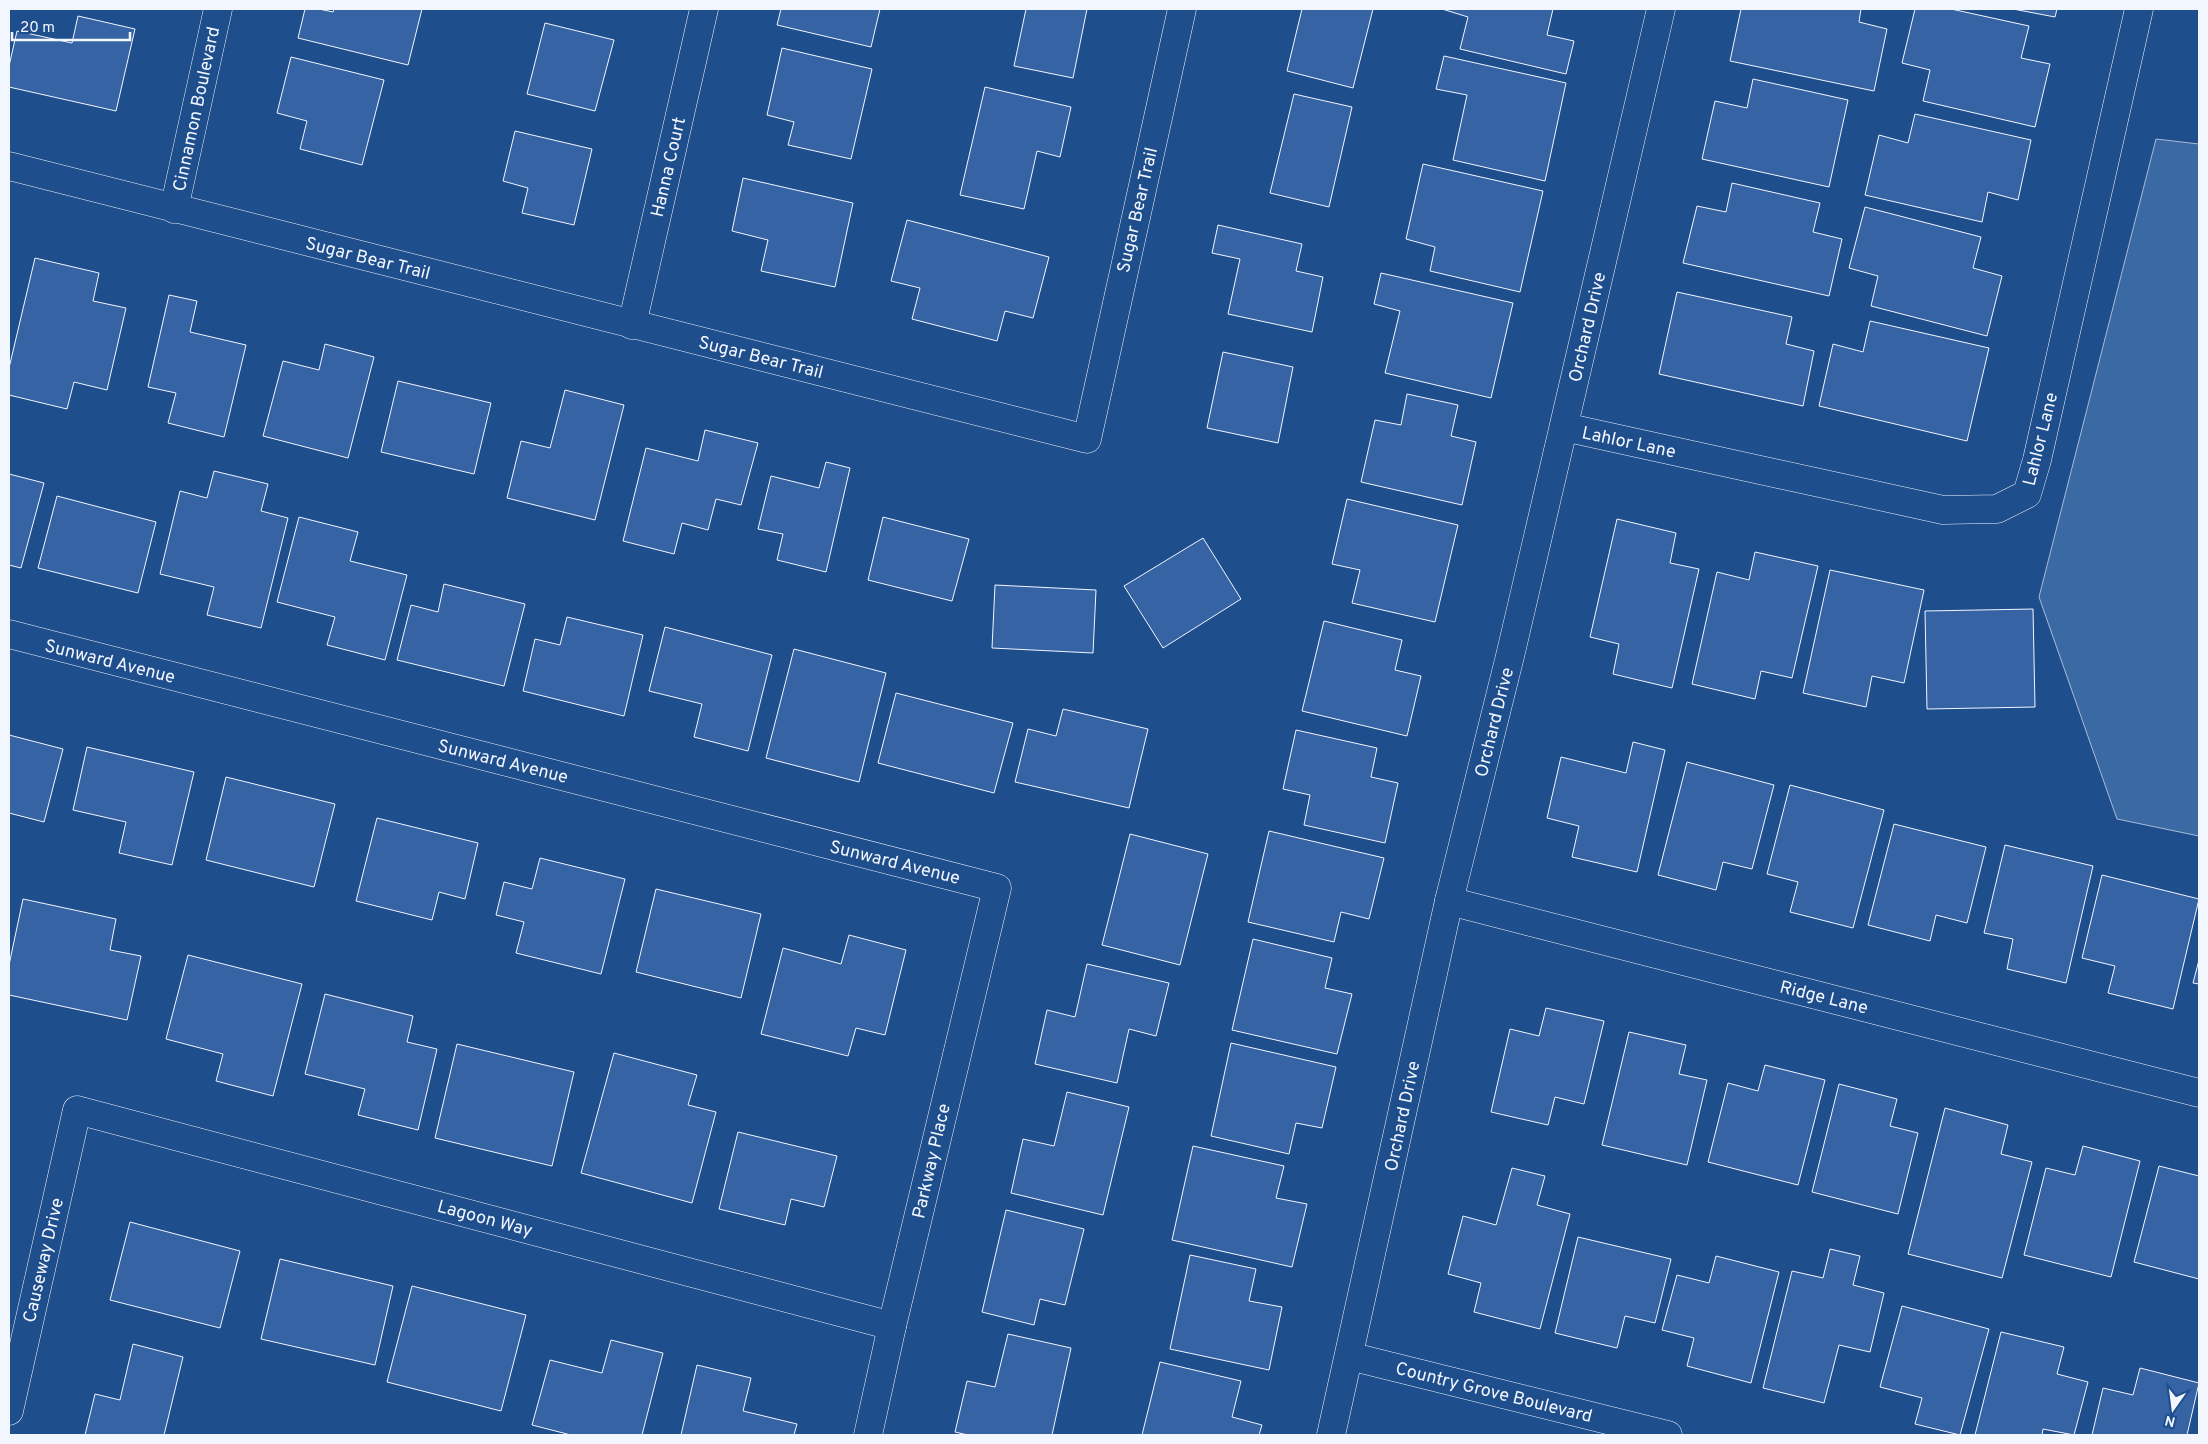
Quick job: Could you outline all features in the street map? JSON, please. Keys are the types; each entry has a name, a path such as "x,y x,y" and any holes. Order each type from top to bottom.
{"street":[{"name":"Cinnamon Boulevard","path":"174,209 218,9"},
{"name":"Hanna Court","path":"632,325 704,9"},
{"name":"Sugar Bear Trail","path":"9,166 1086,439 1182,9"},
{"name":"Orchard Drive","path":"1331,1435 1449,901 1511,652 1661,9"},
{"name":"Lahlor Lane","path":"1564,427 1943,510 1997,509 2027,494 2037,460 2138,9"},
{"name":"Sunward Avenue","path":"9,634 996,888"},
{"name":"Parkway Place","path":"868,1435 996,888"},
{"name":"Ridge Lane","path":"1449,901 2199,1093"},
{"name":"Lagoon Way","path":"77,1110 892,1326"},
{"name":"Causeway Drive","path":"9,1411 77,1110"},
{"name":"Country Grove Boulevard","path":"1349,1356 1668,1435"}],"water":[{"path":"2156,139 2199,144 2199,836 2117,819 2039,597"}],"building":[{"path":"305,9 333,12 334,9 422,9 408,65 298,38"},
{"path":"781,9 880,9 871,47 777,25"},
{"path":"1026,9 1087,9 1073,78 1014,66"},
{"path":"1302,9 1373,9 1353,88 1287,71"},
{"path":"1442,9 1553,9 1547,35 1574,41 1566,74 1460,49 1468,17"},
{"path":"1741,9 1861,9 1859,22 1887,29 1874,91 1730,61"},
{"path":"1915,9 1951,9 2029,26 2021,58 2050,64 2035,127 1923,101 1930,70 1902,63"},
{"path":"2013,9 2057,9 2055,17"},
{"path":"78,16 135,29 116,111 9,87 9,66 17,31 72,43"},
{"path":"545,23 614,40 595,111 527,94"},
{"path":"782,48 872,69 851,159 788,145 794,122 767,115"},
{"path":"1444,56 1566,83 1545,181 1453,160 1467,95 1436,89"},
{"path":"291,57 384,80 362,165 300,149 307,121 277,113"},
{"path":"1753,79 1848,100 1829,187 1702,159 1715,101 1747,108"},
{"path":"985,87 1071,107 1060,157 1037,151 1024,209 960,195"},
{"path":"1294,94 1352,107 1329,207 1270,193"},
{"path":"1915,114 2031,140 2018,200 1988,192 1982,222 1865,195 1879,135 1908,143"},
{"path":"515,131 592,149 574,225 522,213 528,188 503,181"},
{"path":"1423,164 1543,191 1520,292 1430,271 1435,247 1406,239"},
{"path":"743,178 853,203 835,287 761,271 768,240 732,231"},
{"path":"1732,183 1820,203 1813,232 1842,239 1829,296 1683,263 1697,206 1726,212"},
{"path":"1865,207 1981,237 1973,268 2002,276 1987,336 1871,306 1878,276 1849,268"},
{"path":"907,220 1049,257 1033,318 1005,311 997,341 912,319 920,288 891,281"},
{"path":"1218,225 1302,244 1296,271 1323,277 1312,332 1228,314 1240,259 1212,253"},
{"path":"35,258 99,273 93,301 126,308 107,390 74,382 67,409 9,395 9,368"},
{"path":"1381,273 1513,303 1491,398 1385,373 1400,311 1374,304"},
{"path":"1677,292 1792,317 1786,344 1814,351 1803,406 1659,374"},
{"path":"169,295 197,301 190,332 246,345 224,437 168,423 176,393 148,387"},
{"path":"1870,321 1989,348 1967,441 1819,406 1833,344 1863,352"},
{"path":"325,344 374,357 348,458 263,436 283,361 319,370"},
{"path":"1223,352 1293,367 1278,443 1207,428"},
{"path":"398,381 491,403 474,474 381,452"},
{"path":"565,390 624,405 595,520 507,498 521,441 550,448"},
{"path":"1407,394 1458,405 1451,436 1476,442 1462,505 1361,482 1375,420 1401,425"},
{"path":"705,430 758,443 741,505 716,499 708,530 682,523 674,554 623,541 646,448 698,461"},
{"path":"826,462 850,468 826,572 777,560 783,534 758,529 771,476 819,488"},
{"path":"214,471 268,484 261,511 288,518 261,628 207,615 214,587 160,574 180,491 207,498"},
{"path":"9,474 44,483 21,568 9,565"},
{"path":"57,496 156,522 138,593 38,568"},
{"path":"1347,499 1458,525 1435,622 1352,603 1360,570 1332,564"},
{"path":"299,517 358,532 350,561 407,575 385,660 327,645 335,617 277,602"},
{"path":"883,517 969,539 952,601 868,580"},
{"path":"1617,519 1676,533 1670,563 1699,569 1672,688 1613,674 1619,644 1590,637"},
{"path":"1203,538 1241,599 1163,648 1124,586"},
{"path":"1755,552 1818,566 1792,678 1761,671 1755,699 1692,684 1717,572 1749,580"},
{"path":"1830,570 1924,590 1904,683 1872,676 1866,707 1803,693"},
{"path":"444,584 525,604 504,686 397,660 411,605 438,612"},
{"path":"995,585 1096,590 1093,653 992,648"},
{"path":"2033,609 2035,707 1927,709 1925,611"},
{"path":"567,617 643,635 624,716 523,691 535,639 560,645"},
{"path":"1324,621 1402,640 1395,670 1421,676 1407,736 1302,711"},
{"path":"665,627 772,655 748,751 694,737 702,704 649,691"},
{"path":"794,649 886,673 859,782 766,758"},
{"path":"896,693 1013,723 994,793 878,763"},
{"path":"1063,709 1148,729 1129,808 1015,782 1028,729 1056,736"},
{"path":"1296,730 1377,748 1371,777 1398,783 1385,843 1304,825 1310,795 1283,789"},
{"path":"9,735 63,749 44,822 9,813"},
{"path":"1633,742 1665,750 1637,872 1572,857 1579,826 1547,818 1561,757 1626,773"},
{"path":"87,747 194,772 172,865 119,853 126,822 73,810"},
{"path":"1687,762 1774,785 1752,869 1723,862 1716,890 1658,875"},
{"path":"226,777 335,804 314,887 206,860"},
{"path":"1790,785 1884,810 1853,928 1790,912 1798,882 1767,874"},
{"path":"377,818 478,843 465,899 439,892 432,920 356,901"},
{"path":"1894,824 1986,847 1967,923 1936,915 1930,941 1868,925"},
{"path":"1269,831 1384,858 1369,919 1341,912 1334,942 1248,922"},
{"path":"1130,834 1208,854 1180,965 1102,945"},
{"path":"2005,845 2093,866 2066,983 2007,969 2013,939 1984,933"},
{"path":"540,858 625,879 601,974 516,953 524,922 496,915 504,882 532,889"},
{"path":"2102,875 2199,899 2173,1009 2108,993 2115,966 2082,958"},
{"path":"656,889 761,914 741,998 636,972"},
{"path":"23,899 116,919 110,950 141,956 127,1020 9,995 9,965"},
{"path":"849,935 906,950 885,1035 856,1028 848,1056 761,1034 783,948 841,964"},
{"path":"1253,939 1332,958 1325,988 1352,994 1337,1054 1232,1030"},
{"path":"188,955 302,984 273,1096 216,1081 223,1054 166,1039"},
{"path":"2199,960 2199,984 2193,983"},
{"path":"1087,964 1169,983 1156,1036 1129,1029 1117,1083 1035,1064 1047,1010 1075,1017"},
{"path":"325,994 413,1016 407,1042 437,1049 418,1130 358,1115 365,1089 305,1074"},
{"path":"1546,1008 1604,1021 1584,1104 1555,1097 1548,1125 1491,1112 1510,1029 1539,1036"},
{"path":"1629,1032 1686,1045 1679,1074 1707,1080 1687,1165 1602,1145"},
{"path":"1231,1043 1336,1067 1322,1128 1296,1123 1289,1154 1211,1136"},
{"path":"457,1044 574,1072 552,1166 435,1138"},
{"path":"614,1053 697,1075 688,1105 716,1112 692,1203 581,1173"},
{"path":"1765,1065 1825,1080 1798,1185 1708,1162 1728,1083 1758,1091"},
{"path":"1839,1084 1897,1099 1890,1126 1918,1133 1898,1214 1812,1192"},
{"path":"1067,1092 1129,1107 1103,1215 1011,1193 1023,1139 1054,1146"},
{"path":"1945,1108 2008,1125 2001,1154 2032,1162 2002,1278 1908,1254"},
{"path":"738,1132 837,1156 824,1207 791,1199 785,1225 719,1209"},
{"path":"1193,1146 1284,1166 1276,1198 1307,1204 1292,1267 1172,1240"},
{"path":"2083,1146 2140,1161 2111,1277 2024,1255 2046,1168 2075,1175"},
{"path":"2159,1166 2199,1176 2199,1279 2134,1262"},
{"path":"1512,1168 1545,1176 1537,1205 1570,1214 1540,1329 1474,1312 1481,1283 1448,1274 1463,1216 1496,1225"},
{"path":"1006,1210 1084,1229 1065,1305 1040,1299 1034,1325 982,1312"},
{"path":"130,1222 240,1251 220,1328 110,1300"},
{"path":"1578,1237 1671,1259 1655,1323 1625,1316 1617,1348 1555,1333"},
{"path":"1830,1249 1860,1256 1853,1285 1884,1293 1870,1352 1839,1345 1824,1403 1763,1388 1792,1271 1823,1278"},
{"path":"1190,1255 1256,1269 1249,1301 1282,1307 1269,1370 1170,1349"},
{"path":"1716,1256 1779,1272 1751,1383 1687,1366 1694,1338 1662,1330 1677,1275 1709,1283"},
{"path":"280,1259 393,1286 375,1365 261,1339"},
{"path":"412,1286 526,1315 501,1411 387,1382"},
{"path":"1902,1306 1989,1329 1960,1435 1915,1424 1922,1398 1880,1387"},
{"path":"2001,1332 2064,1347 2057,1374 2088,1382 2074,1435 2043,1429 2042,1435 1975,1435"},
{"path":"1008,1334 1071,1348 1052,1435 968,1435 955,1432 967,1381 995,1387"},
{"path":"611,1340 663,1353 642,1435 571,1435 532,1425 550,1360 602,1373"},
{"path":"133,1344 183,1357 164,1435 85,1435 95,1394 120,1400"},
{"path":"1160,1362 1241,1381 1232,1417 1262,1425 1259,1435 1142,1435"},
{"path":"697,1365 751,1378 743,1411 797,1424 794,1435 681,1435"},
{"path":"2140,1368 2199,1383 2187,1435 2092,1435 2103,1388 2133,1395"}]}
